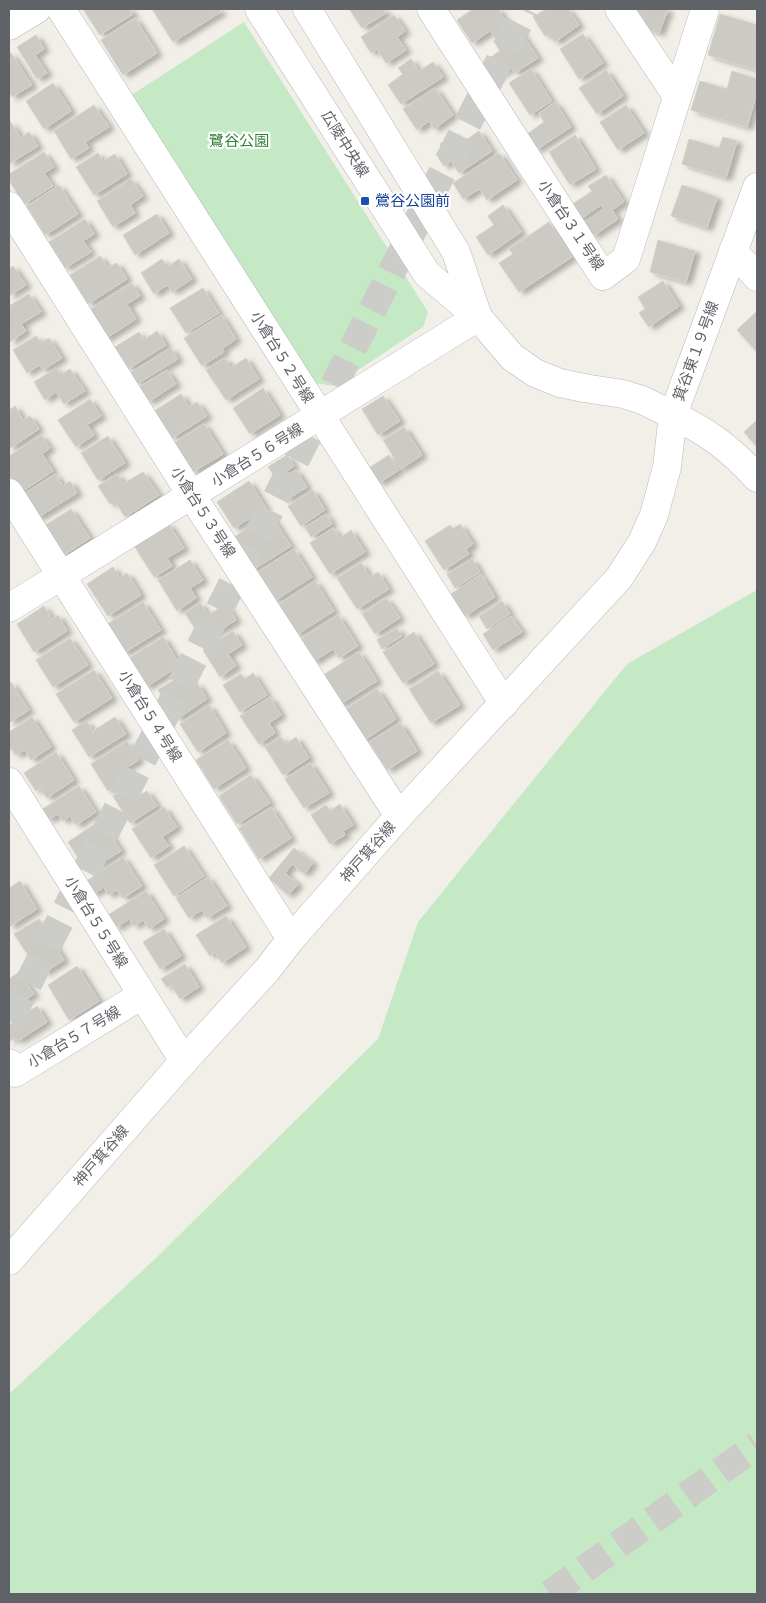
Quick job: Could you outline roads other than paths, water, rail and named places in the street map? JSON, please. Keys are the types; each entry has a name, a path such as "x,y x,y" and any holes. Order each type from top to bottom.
{"street":[{"path":"9,26 37,9"},
{"name":"小倉台５２号線","path":"61,9 504,704"},
{"name":"広陵中央線","path":"259,9 427,274 478,317 512,357 535,373 576,386 623,394 642,400 672,416"},
{"name":"広陵中央線","path":"307,9 456,252 478,317"},
{"name":"小倉台３１号線","path":"431,9 603,276 626,259 705,9"},
{"path":"619,9 677,96"},
{"name":"箕谷東１９号線","path":"757,187 672,416 720,442 757,478"},
{"name":"小倉台５３号線","path":"9,206 192,496 399,816"},
{"path":"733,251 757,276"},
{"name":"小倉台５６号線","path":"9,608 478,317"},
{"name":"神戸箕谷線","path":"9,1261 184,1061 267,970 399,816 619,578 642,542 654,515 667,466 672,416"},
{"name":"小倉台５４号線","path":"9,493 292,939"},
{"name":"小倉台５５号線","path":"9,782 184,1061"},
{"name":"小倉台５７号線","path":"9,1063 15,1073 142,995"}],"tunnel":[{"path":"9,1021 526,9"},
{"path":"550,1594 757,1445"}],"place":[{"name":"鶯谷公園前","path":"365,201"}],"park label":[{"name":"鷺谷公園","path":"239,141"}]}
